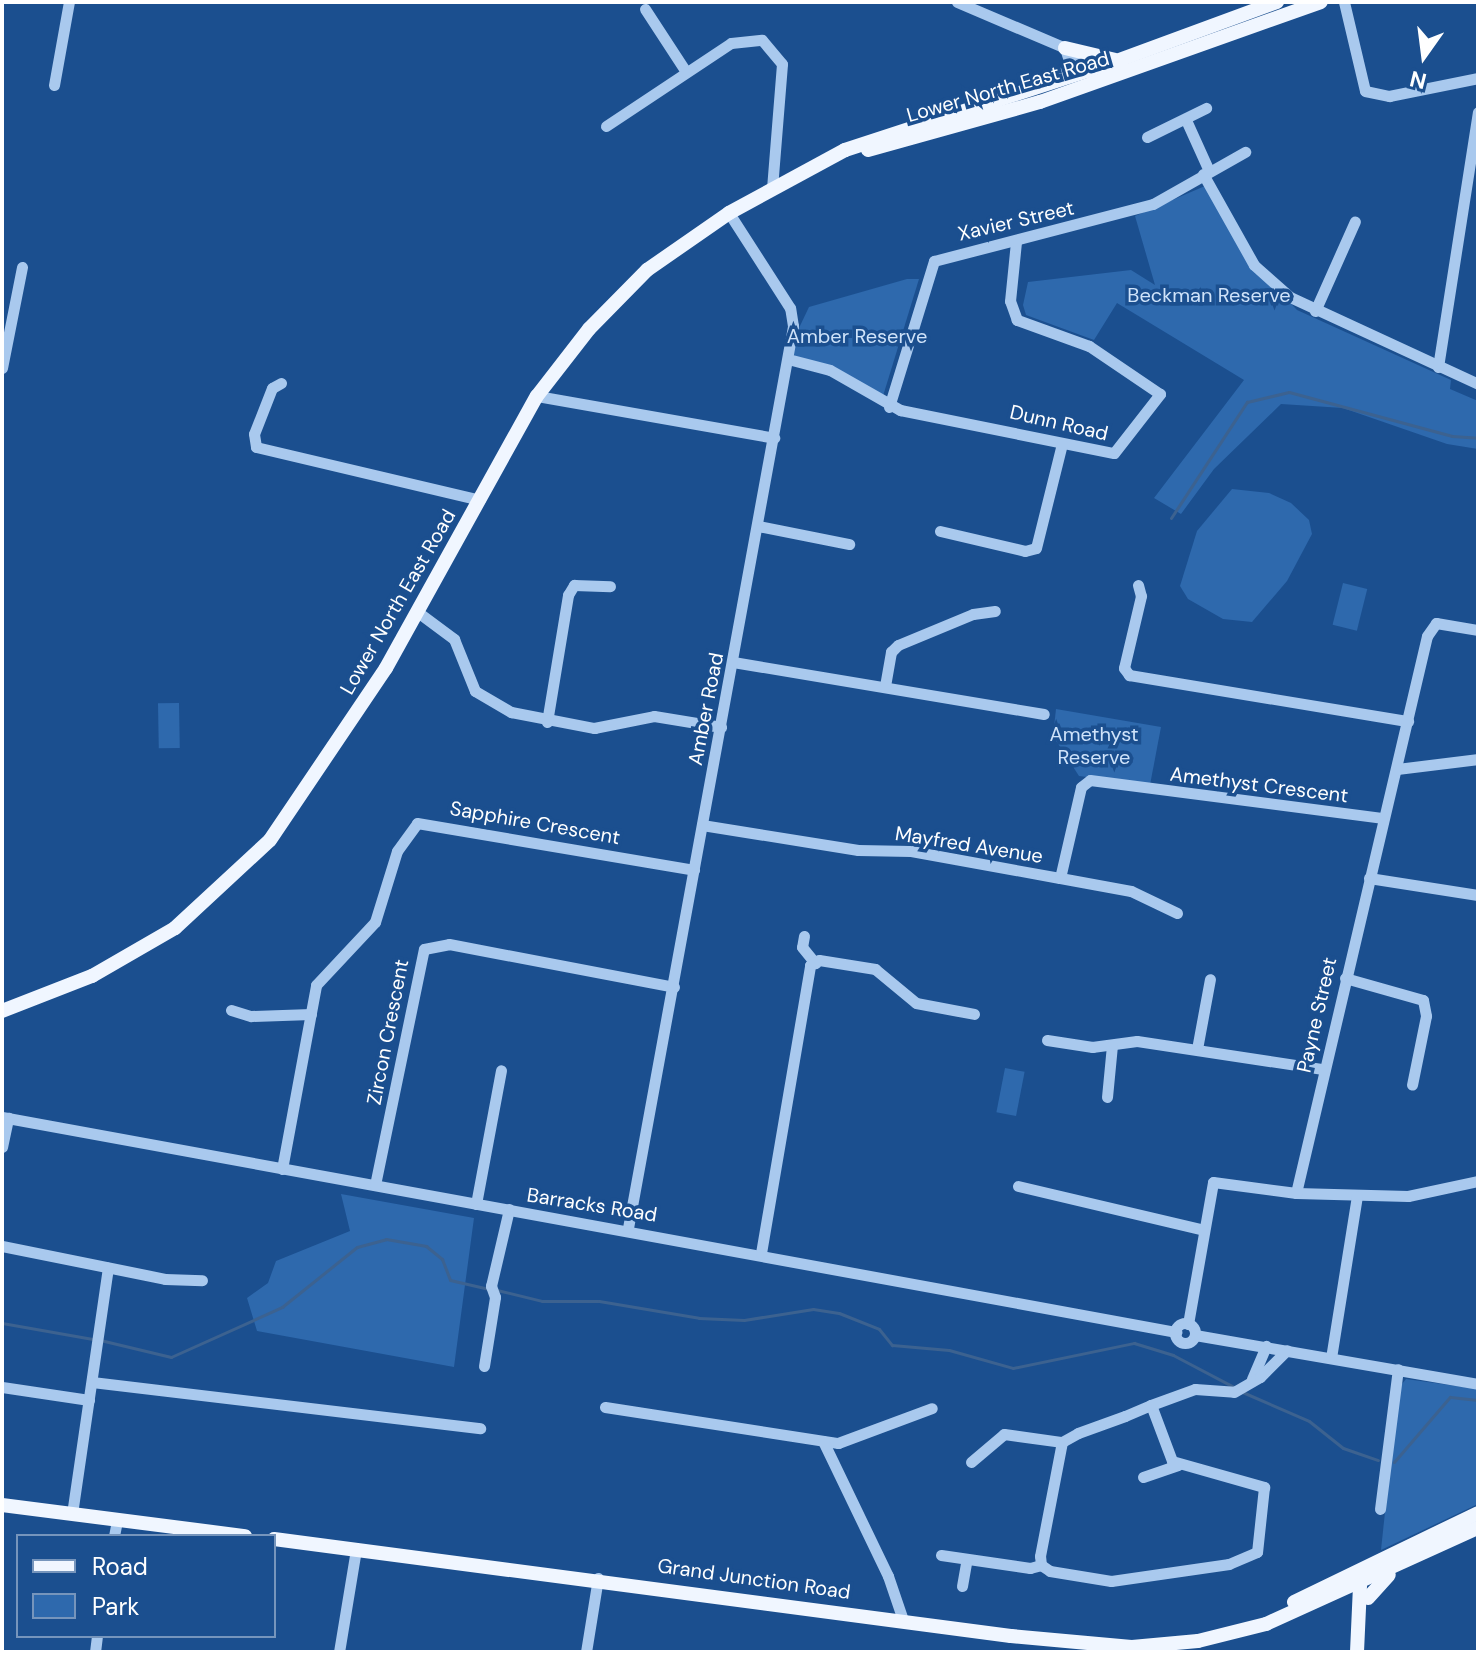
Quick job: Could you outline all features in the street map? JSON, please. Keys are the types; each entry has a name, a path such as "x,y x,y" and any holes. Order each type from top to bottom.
{"main road":[{"name":"Lower North East Road","path":"2,1011 115,964 175,928 224,888 270,840 419,613 537,396 615,300 647,270 772,187 891,131 1061,79 1092,77 1119,60 1277,2"},
{"name":"Lower North East Road","path":"795,174 1321,2"},
{"path":"1065,48 1119,60"},
{"path":"2,1505 229,1534"},
{"name":"Grand Junction Road","path":"1229,1634 1359,1575 1478,1513"},
{"name":"Grand Junction Road","path":"276,1539 598,1578 1103,1649 1163,1645 1229,1634 1266,1624 1335,1593 1359,1575 1478,1528"},
{"path":"1364,1600 1380,1580 1449,1541"},
{"path":"1357,1652 1364,1600 1359,1575"},
{"path":"1335,1593 1364,1600"}],"street":[{"path":"54,85 69,2"},
{"path":"957,2 1065,48 1092,77"},
{"path":"1344,2 1365,91 1389,96 1478,78"},
{"path":"645,9 686,72"},
{"path":"606,126 686,72 745,38 762,40 779,54 783,101 772,187"},
{"path":"1061,79 1069,64 1065,48"},
{"path":"1147,137 1206,108"},
{"path":"1438,367 1478,112"},
{"path":"1186,120 1206,173 1254,265 1290,297 1315,311 1478,384"},
{"name":"Xavier Street","path":"889,407 934,261 1153,204 1245,152"},
{"name":"Amber Road","path":"628,1228 793,326 790,308 729,213"},
{"path":"1315,311 1355,221"},
{"name":"Dunn Road","path":"788,359 830,370 889,407 1114,453 1160,394 1089,346 1017,320 1010,301 1016,242"},
{"path":"2,368 22,267"},
{"path":"281,383 272,388 254,434 256,447 480,500"},
{"path":"537,396 774,438"},
{"path":"940,531 1025,551 1036,548 1062,444"},
{"path":"758,526 849,544"},
{"path":"547,722 568,595 574,585 610,586"},
{"path":"1138,585 1141,596 1124,668 1129,675 1408,721"},
{"path":"885,686 891,652 898,645 973,614 995,611"},
{"path":"419,613 454,639 475,691 489,703 547,722 594,728 654,716 721,727"},
{"name":"Payne Street","path":"1296,1193 1323,1069 1432,625 1478,630"},
{"path":"733,662 1044,714"},
{"path":"1397,769 1478,759"},
{"name":"Amethyst Crescent","path":"1060,878 1081,787 1090,780 1384,818"},
{"name":"Sapphire Crescent","path":"282,1169 311,1014 322,975 362,941 375,922 397,851 417,823 694,870"},
{"name":"Mayfred Avenue","path":"702,825 858,850 911,851 1131,891 1177,913"},
{"path":"1369,878 1478,895"},
{"path":"804,936 802,947 815,963 875,969 916,1003 974,1014"},
{"name":"Zircon Crescent","path":"375,1185 424,949 449,944 674,987"},
{"path":"761,1253 806,974 815,963"},
{"path":"1345,978 1423,1000 1426,1016 1412,1085"},
{"path":"1197,1049 1210,979"},
{"path":"231,1010 251,1016 311,1014"},
{"path":"1047,1040 1092,1047 1137,1041 1323,1069"},
{"path":"1107,1097 1112,1045"},
{"path":"476,1204 501,1070"},
{"path":"2,1147 5,1117"},
{"name":"Barracks Road","path":"5,1117 476,1204 628,1228 1176,1332 1184,1343 1191,1330"},
{"path":"1191,1330 1213,1182 1296,1193 1408,1196 1478,1181"},
{"path":"1018,1186 1204,1230"},
{"path":"1331,1358 1357,1196"},
{"path":"484,1366 495,1297 491,1286 509,1209"},
{"path":"2,1246 108,1268 202,1280"},
{"path":"72,1514 108,1268"},
{"path":"1176,1332 1191,1330 1478,1384"},
{"path":"1242,1388 1266,1346"},
{"path":"971,1462 1004,1434 1062,1442 1195,1389 1242,1388 1287,1350"},
{"path":"1380,1509 1398,1369"},
{"path":"92,1382 480,1428"},
{"path":"2,1387 89,1400"},
{"path":"941,1555 1041,1565 1050,1571 1111,1581 1250,1558 1261,1539 1264,1487 1172,1461 1151,1405"},
{"path":"605,1407 838,1443 932,1408"},
{"path":"823,1441 888,1576 903,1620"},
{"path":"1041,1565 1062,1442"},
{"path":"1143,1477 1178,1465"},
{"path":"114,1534 117,1520"},
{"path":"339,1652 356,1549"},
{"path":"962,1586 967,1559"},
{"path":"586,1652 598,1578"}],"green space":[{"name":"Beckman Reserve","path":"1205,186 1254,265 1297,310 1451,380 1450,389 1478,401 1478,449 1447,444 1343,408 1281,404 1214,469 1181,514 1154,498 1244,380 1117,303 1094,340 1026,315 1023,305 1028,282 1131,270 1155,285 1135,216"},
{"name":"Amber Reserve","path":"907,279 919,279 883,396 799,361 789,349 809,307"},
{"path":"1232,489 1269,493 1291,503 1309,520 1312,534 1287,581 1252,622 1223,619 1188,599 1180,586 1197,531"},
{"path":"1343,583 1367,589 1357,631 1333,625"},
{"path":"158,703 179,703 180,748 159,748"},
{"name":"Amethyst Reserve","path":"1056,709 1161,727 1150,785 1079,776 1053,736"},
{"path":"1005,1068 1025,1072 1016,1116 996,1112"},
{"path":"341,1194 474,1218 454,1367 257,1331 247,1298 268,1283 276,1261 350,1231"},
{"path":"1406,1379 1478,1389 1478,1504 1381,1550 1398,1389"}],"waterway":[{"path":"1171,518 1247,402 1289,392 1452,436 1478,438"},
{"path":"100,1340 171,1357 282,1307 357,1247 386,1239 426,1246 442,1259 450,1280 489,1289"},
{"path":"497,1290 542,1301 599,1301 699,1318 744,1320 813,1309 839,1313 879,1329 892,1345 949,1350 1013,1368 1134,1343 1173,1355 1234,1387"},
{"path":"2,1323 93,1339"},
{"path":"1240,1391 1309,1421 1343,1448 1378,1460"},
{"path":"1394,1462 1450,1397 1478,1400"}]}
